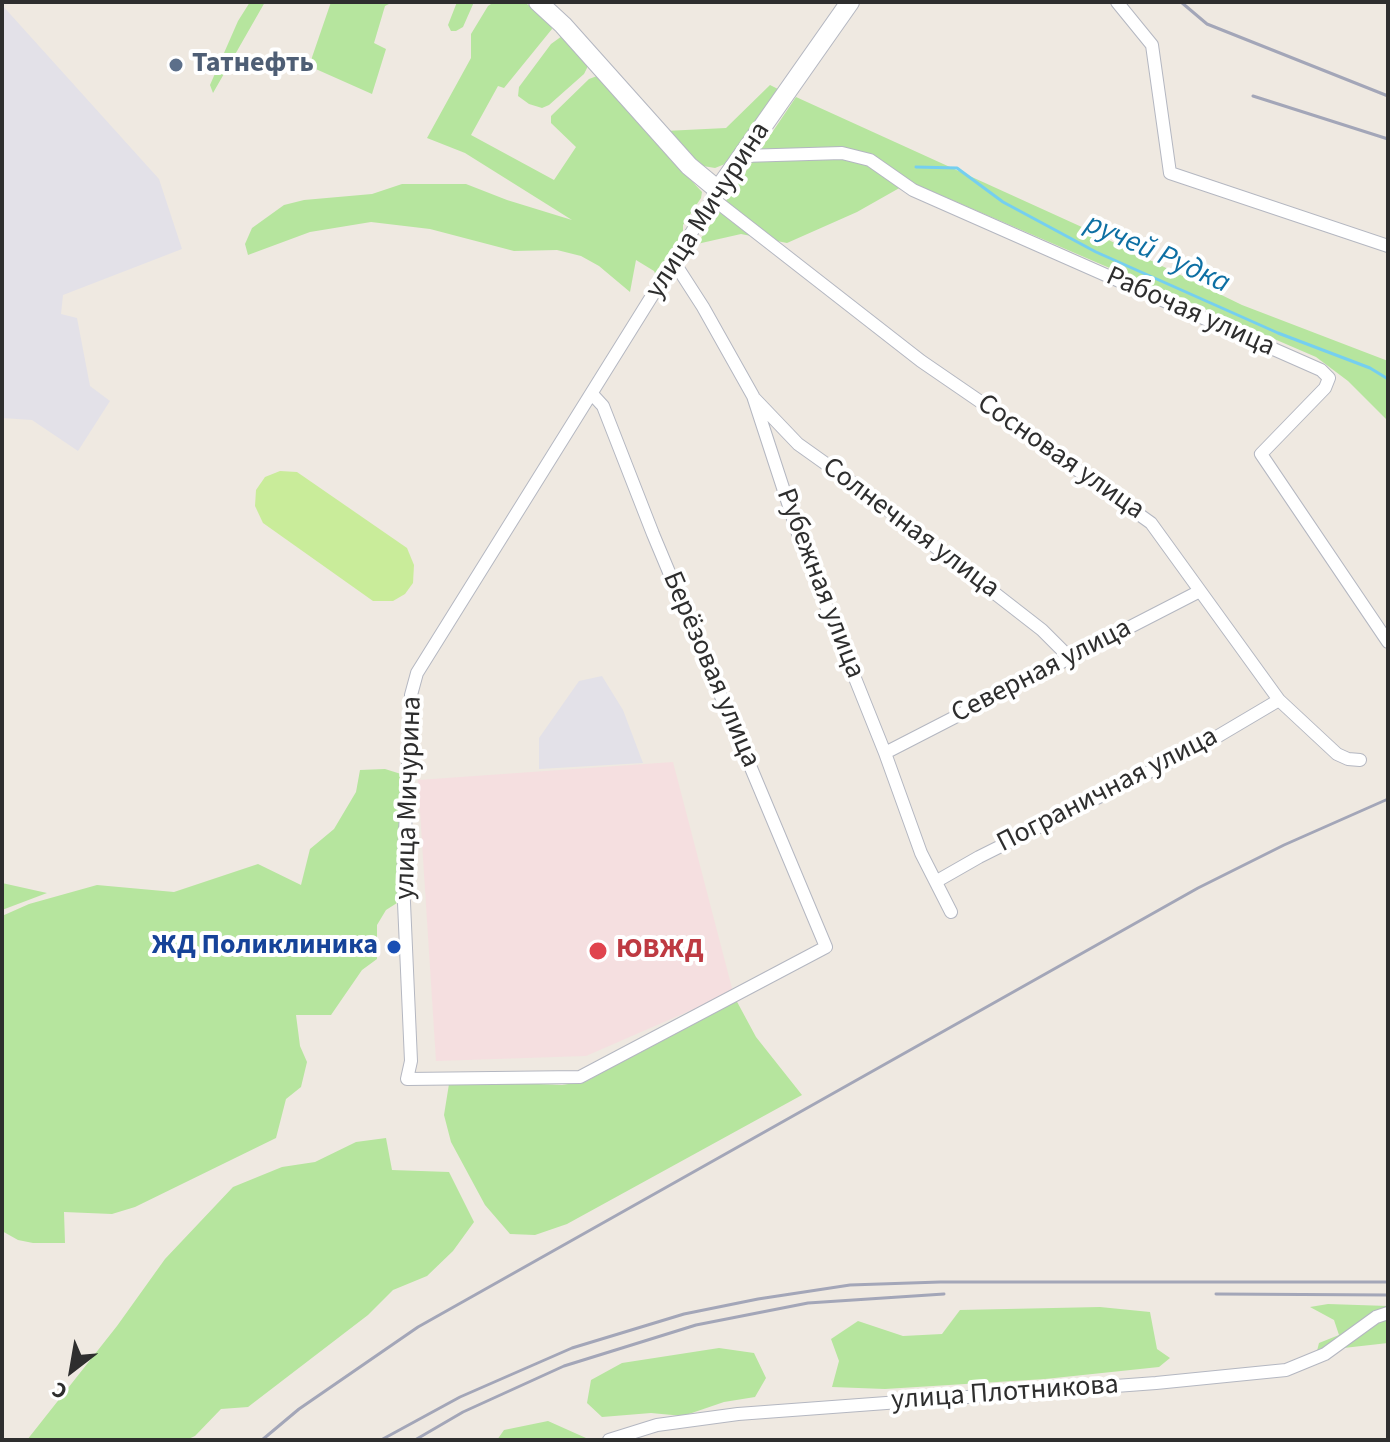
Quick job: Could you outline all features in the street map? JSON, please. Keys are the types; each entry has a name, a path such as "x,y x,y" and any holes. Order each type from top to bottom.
{"main road":[{"path":"538,2 563,25 715,194"},
{"name":"улица Мичурина","path":"715,194 850,2"}],"street":[{"path":"1117,2 1152,45 1170,173 1388,246"},
{"name":"Рабочая улица","path":"743,156 842,153 870,160 913,190 1321,370 1329,378 1325,388 1261,454 1388,642"},
{"name":"улица Мичурина","path":"715,194 417,673 411,695 403,880 411,1061 407,1079 580,1077 826,947"},
{"name":"Сосновая улица","path":"715,194 921,361 1151,523 1279,700 1337,754 1360,760"},
{"name":"Рубежная улица","path":"674,262 753,396 802,546 885,753 921,853 951,912"},
{"name":"Берёзовая улица","path":"592,394 603,406 653,534 826,947"},
{"name":"Солнечная улица","path":"753,396 798,444 1042,630 1070,658"},
{"name":"Северная улица","path":"885,753 1200,591"},
{"name":"Пограничная улица","path":"937,881 1203,745 1279,700"},
{"name":"улица Плотникова","path":"609,1440 657,1425 738,1414 1156,1383 1286,1370 1325,1354 1376,1317 1388,1313"}],"shaded area":[{"path":"2,5 159,179 182,249 63,295 61,314 77,318 90,386 110,401 78,451 32,420 2,418"},
{"path":"602,676 623,710 643,763 539,769 539,738 579,681"},
{"path":"673,762 733,992 586,1056 436,1061 418,780"}],"green space":[{"path":"250,2 265,2 213,93 210,85 238,21"},
{"path":"331,2 393,2 385,6 374,43 386,49 372,94 309,66"},
{"path":"457,2 474,2 463,27 451,31 448,25"},
{"path":"494,2 524,2 550,20 552,29 504,88 498,86 471,135 554,180 576,147 551,123 551,116 589,79 597,76 603,79 624,107 702,192 683,225 683,239 658,280 654,271 636,260 630,292 599,266 581,256 557,250 514,251 430,229 371,222 310,232 248,255 245,244 252,228 284,205 304,200 372,194 402,184 466,184 572,220 465,153 427,138 471,58 471,34 488,6"},
{"path":"562,36 587,62 587,68 549,105 542,108 529,104 518,96 519,87 551,44"},
{"path":"770,85 782,91 725,164 715,168 703,166 665,131 726,128"},
{"path":"796,97 1084,228 1242,305 1388,361 1388,421 1348,381 1316,357 910,182 857,212 787,243 741,234 697,244"},
{"path":"280,471 297,472 407,548 414,565 413,583 405,594 393,601 373,601 263,523 255,506 256,490 265,477"},
{"path":"385,769 401,774 397,903 386,910 377,925 377,959 362,970 331,1015 296,1015 300,1046 307,1062 301,1087 286,1099 276,1138 135,1207 112,1214 64,1212 65,1243 33,1243 18,1240 2,1231 2,916 29,904 97,885 174,892 258,864 301,885 310,849 334,829 356,792 360,770"},
{"path":"2,883 47,893 2,910"},
{"path":"735,998 756,1037 802,1095 567,1224 535,1235 510,1234 485,1205 451,1142 444,1115 449,1084 562,1085 587,1081"},
{"path":"386,1138 392,1170 449,1172 474,1222 453,1251 427,1276 393,1290 368,1315 248,1407 221,1409 195,1436 186,1440 27,1440 117,1326 165,1259 233,1187 282,1167 315,1162 356,1142"},
{"path":"1328,1304 1388,1306 1388,1343 1317,1351 1319,1343 1339,1335 1334,1320 1310,1307"},
{"path":"1100,1307 1150,1312 1157,1349 1170,1358 1159,1367 1045,1379 885,1389 832,1387 839,1361 831,1339 858,1321 903,1336 942,1334 960,1310"},
{"path":"719,1348 754,1353 766,1378 755,1397 724,1402 683,1416 651,1413 602,1417 587,1403 591,1380 622,1363"},
{"path":"548,1421 586,1438 497,1440 504,1430"}],"waterway":[{"name":"ручей Рудка","path":"916,167 957,168 1003,202 1096,252 1278,333 1370,368 1388,379"}],"railway":[{"path":"1181,2 1207,24 1388,96"},
{"path":"1253,96 1388,139"},
{"path":"262,1440 299,1409 418,1327 1198,888 1284,845 1388,799"},
{"path":"381,1440 460,1397 572,1348 684,1314 758,1299 850,1285 940,1282 1388,1282"},
{"path":"415,1440 463,1412 564,1366 696,1325 808,1303 944,1294"},
{"path":"1216,1294 1388,1295"}],"place":[{"name":"Татнефть","path":"176,65"},
{"name":"ЖД Поликлиника","path":"394,947"},
{"name":"ЮВЖД","path":"598,951"}]}
